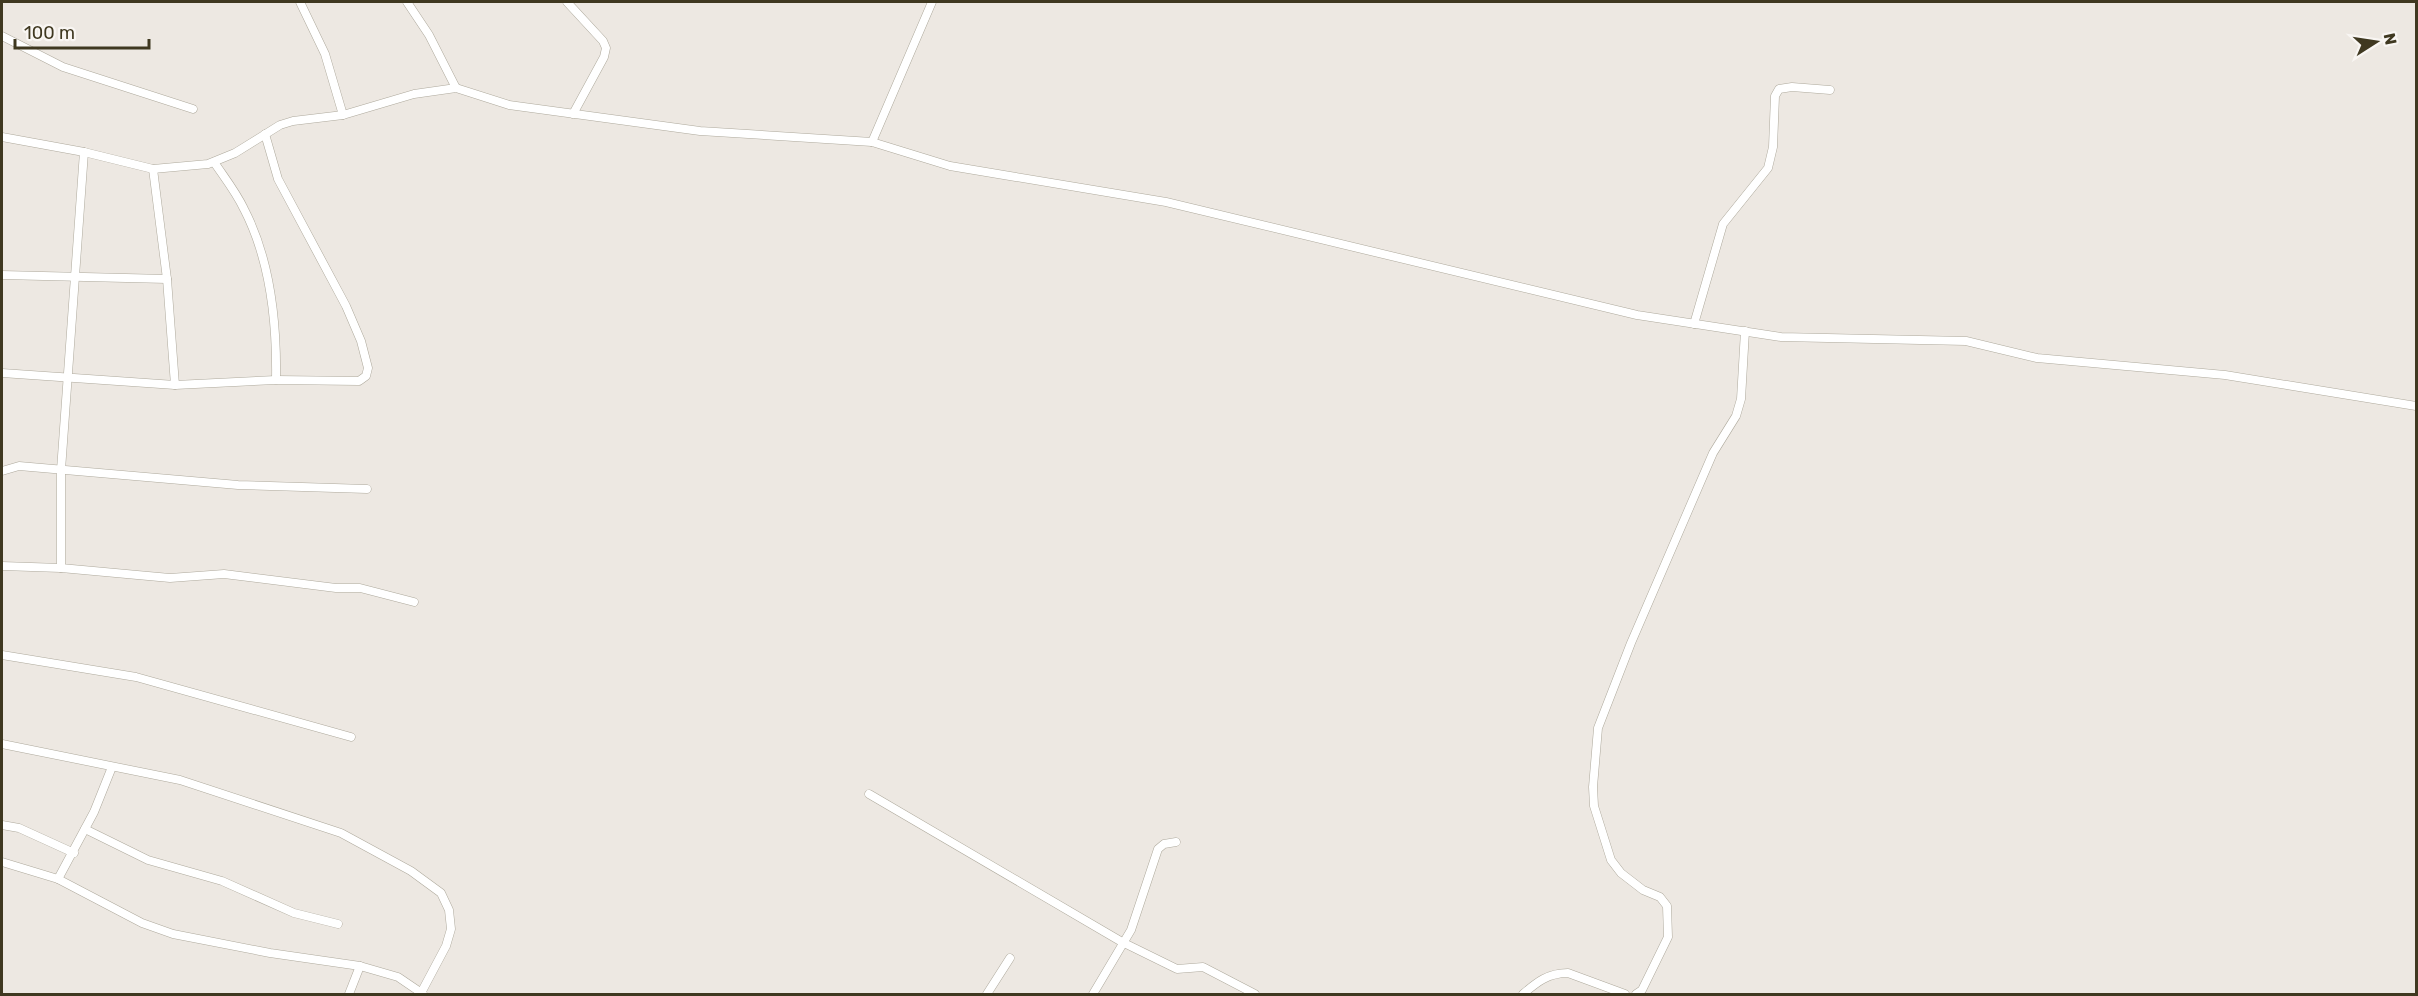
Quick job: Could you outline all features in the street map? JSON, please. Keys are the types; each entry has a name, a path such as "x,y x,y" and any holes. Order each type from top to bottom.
{"street":[{"path":"300,2 325,54 343,115"},
{"path":"407,2 429,35 456,88"},
{"path":"567,2 603,41 606,48 604,57 573,114"},
{"path":"872,142 932,2"},
{"path":"2,36 63,67 194,109"},
{"path":"1694,324 1723,224 1768,168 1773,147 1775,96 1779,89 1792,87 1830,90"},
{"path":"2,137 84,152 153,169 208,164 235,153 265,134 293,121 343,115 414,94 456,88 509,105 700,131 872,142 950,166 1166,202 1637,315 1781,337 1966,341 2037,358 2225,375 2416,406"},
{"path":"2,373 175,385 276,380 359,381 366,376 368,368 361,341 346,306 278,178 265,134"},
{"path":"61,568 61,470 84,152"},
{"path":"214,162 244,209 257,241 274,305 277,338 276,380"},
{"path":"153,169 167,279 175,385"},
{"path":"2,275 167,279"},
{"path":"1641,993 1668,937 1667,906 1660,897 1643,890 1622,873 1611,860 1594,806 1593,787 1598,728 1631,643 1713,453 1736,416 1741,399 1745,331"},
{"path":"2,471 19,466 238,485 367,489"},
{"path":"2,566 61,568 170,579 224,574 336,588 360,588 414,602"},
{"path":"2,655 136,677 351,737"},
{"path":"2,744 180,780 341,832 411,871 441,893 449,910 451,929 446,946 422,994 399,977 360,966 270,953 173,934 142,923 58,879 2,862"},
{"path":"58,879 86,829 112,767"},
{"path":"869,794 1122,942 1177,969 1203,967 1255,994"},
{"path":"2,825 19,828 74,853"},
{"path":"86,829 148,860 222,881 294,913 338,924"},
{"path":"1093,994 1131,930 1158,849 1164,844 1176,842"},
{"path":"987,994 1010,958"},
{"path":"349,994 360,966"},
{"path":"1523,994 1547,976 1568,973 1625,994"}]}
